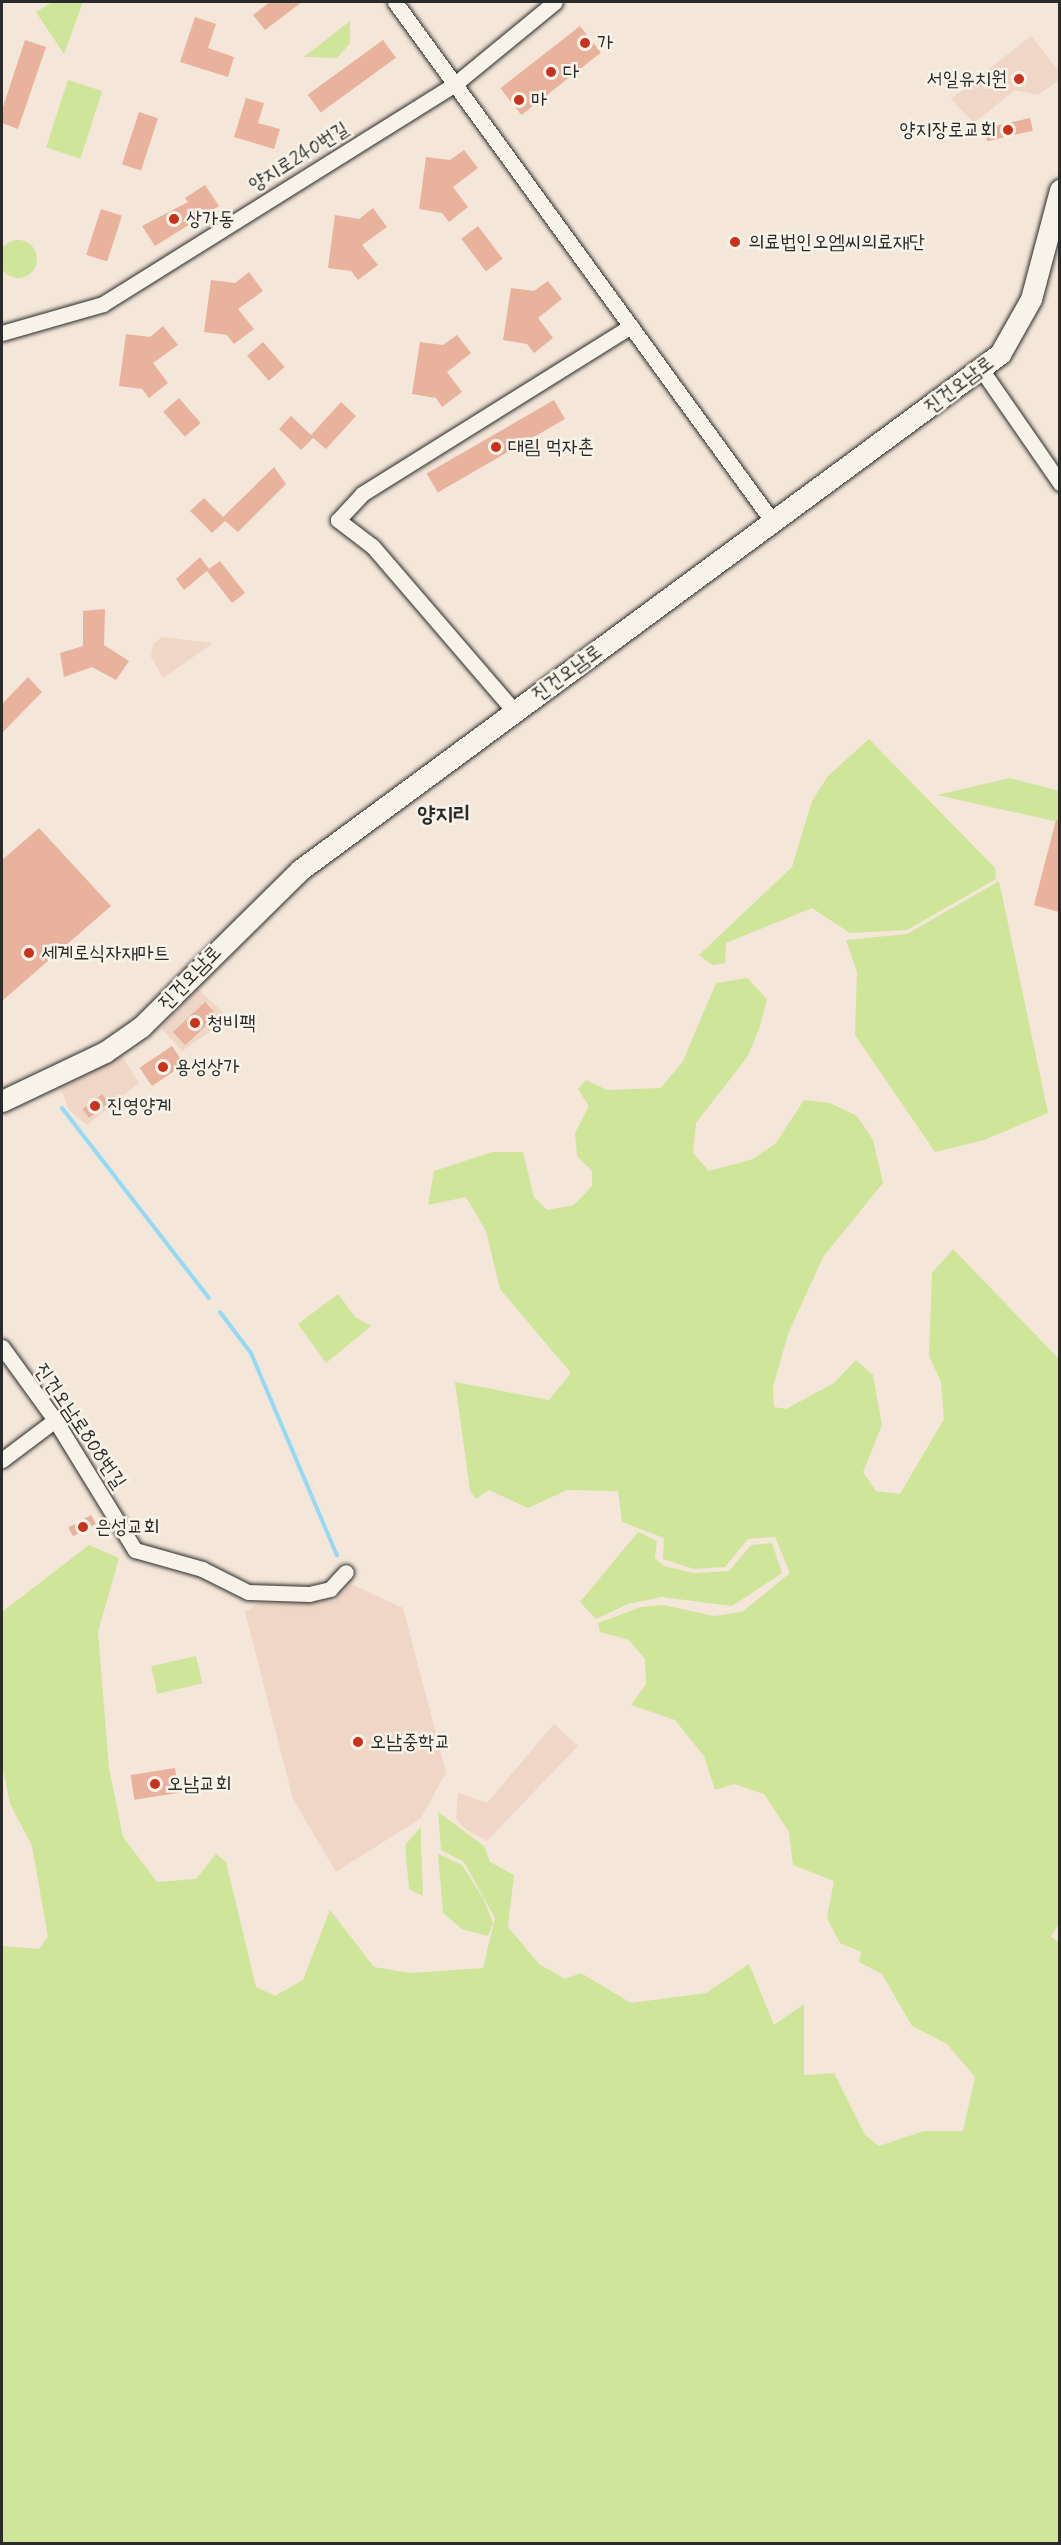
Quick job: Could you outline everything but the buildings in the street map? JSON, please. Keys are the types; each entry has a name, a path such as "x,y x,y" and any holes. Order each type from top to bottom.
{"main road":[{"name":"진건오남로","path":"2,1101 105,1052 141,1027 300,870 1000,354 1022,321 1059,190"}],"street":[{"path":"395,2 773,522"},
{"name":"양지로240번길","path":"2,333 103,304 454,84 555,2"},
{"path":"514,712 372,546 338,520 362,494 631,326"},
{"path":"981,369 1059,483"},
{"name":"진건오남로808번길","path":"2,1347 55,1420 135,1550 202,1569 248,1592 309,1594 330,1589 346,1572"},
{"path":"2,1460 55,1420"}],"shaded area":[{"name":"서일유치원","path":"1031,36 1059,71 1059,80 1038,95 1015,90 974,123 951,99"},
{"path":"162,637 213,643 163,678 151,657 153,644"},
{"path":"198,989 229,1018 182,1051 161,1028"},
{"path":"122,1056 139,1083 87,1125 69,1110 61,1088"},
{"name":"오남중학교","path":"351,1584 403,1608 446,1772 421,1818 336,1872 293,1799 245,1612 259,1603 335,1601"},
{"path":"554,1724 578,1746 487,1841 464,1828 456,1818 458,1793 487,1803"}],"green space":[{"path":"52,2 83,2 64,54 36,12"},
{"path":"350,21 350,43 337,58 304,57"},
{"path":"68,80 102,91 80,159 46,148"},
{"path":"18,240 31,246 37,259 31,272 18,278 5,272 -1,259 5,246"},
{"path":"869,739 995,868 996,879 907,930 850,933 812,908 726,943 725,963 712,965 699,955 792,867 812,801 828,776"},
{"path":"1010,778 1059,791 1059,822 937,795"},
{"path":"999,881 1048,1113 984,1140 935,1152 855,1035 857,972 846,940 907,934"},
{"path":"747,978 767,999 760,1026 748,1056 696,1123 693,1153 709,1171 753,1159 776,1143 804,1100 830,1103 857,1116 873,1140 883,1183 823,1257 788,1334 773,1387 774,1407 786,1409 834,1383 856,1360 873,1375 882,1425 863,1472 876,1491 900,1494 944,1419 941,1382 929,1356 932,1273 953,1249 1059,1359 1060,1922 1051,1937 1060,1943 1059,2543 2,2543 2,1946 39,1949 48,1937 32,1846 10,1804 2,1764 2,1612 89,1545 119,1558 98,1632 109,1768 123,1837 157,1882 196,1879 216,1854 226,1862 256,1987 275,1996 303,1980 330,1910 374,1967 411,1973 483,1968 495,1918 464,1862 441,1850 438,1812 484,1846 490,1862 514,1875 508,1927 539,1964 565,1979 581,1973 631,2003 706,1993 749,1964 774,2025 804,2004 804,2075 834,2073 865,2135 879,2146 924,2131 963,2131 975,2077 947,2044 912,2026 882,1974 859,1962 861,1952 840,1943 827,1918 834,1881 793,1865 789,1832 764,1794 734,1784 715,1790 704,1756 675,1720 631,1705 646,1684 645,1659 629,1640 600,1632 598,1623 641,1607 663,1605 714,1616 742,1612 790,1573 775,1537 748,1539 725,1567 694,1569 663,1559 664,1538 622,1522 618,1491 567,1490 528,1508 489,1490 476,1499 470,1490 455,1382 549,1400 571,1373 500,1289 486,1231 466,1197 428,1205 434,1171 492,1152 523,1152 534,1197 547,1210 574,1205 592,1186 592,1171 577,1156 575,1133 589,1106 578,1089 586,1080 607,1090 661,1088 683,1061 716,983"},
{"path":"338,1294 355,1317 371,1326 326,1363 298,1324"},
{"path":"638,1532 657,1541 655,1558 664,1566 694,1573 729,1571 751,1545 772,1543 782,1573 732,1606 662,1597 628,1604 596,1619 580,1602"},
{"path":"196,1656 202,1683 157,1694 151,1666"},
{"path":"421,1827 423,1896 409,1889 405,1845"},
{"path":"438,1854 462,1865 483,1898 493,1923 488,1936 462,1929 443,1913"}],"waterway":[{"path":"62,1108 209,1298"},
{"path":"220,1312 251,1353 337,1556"}],"place":[{"name":"가","path":"585,43"},
{"name":"다","path":"551,72"},
{"name":"서일유치원","path":"1019,79"},
{"name":"마","path":"519,100"},
{"name":"양지장로교회","path":"1008,130"},
{"name":"상가동","path":"174,219"},
{"name":"의료법인오엠씨의료재단","path":"735,242"},
{"name":"대림 먹자촌","path":"496,447"},
{"name":"세계로식자재마트","path":"29,953"},
{"name":"청비팩","path":"195,1023"},
{"name":"용성상가","path":"163,1067"},
{"name":"진영양계","path":"95,1106"},
{"name":"은성교회","path":"83,1527"},
{"name":"오남중학교","path":"358,1742"},
{"name":"오남교회","path":"155,1784"}],"district":[{"name":"양지리","path":"444,816"}]}
